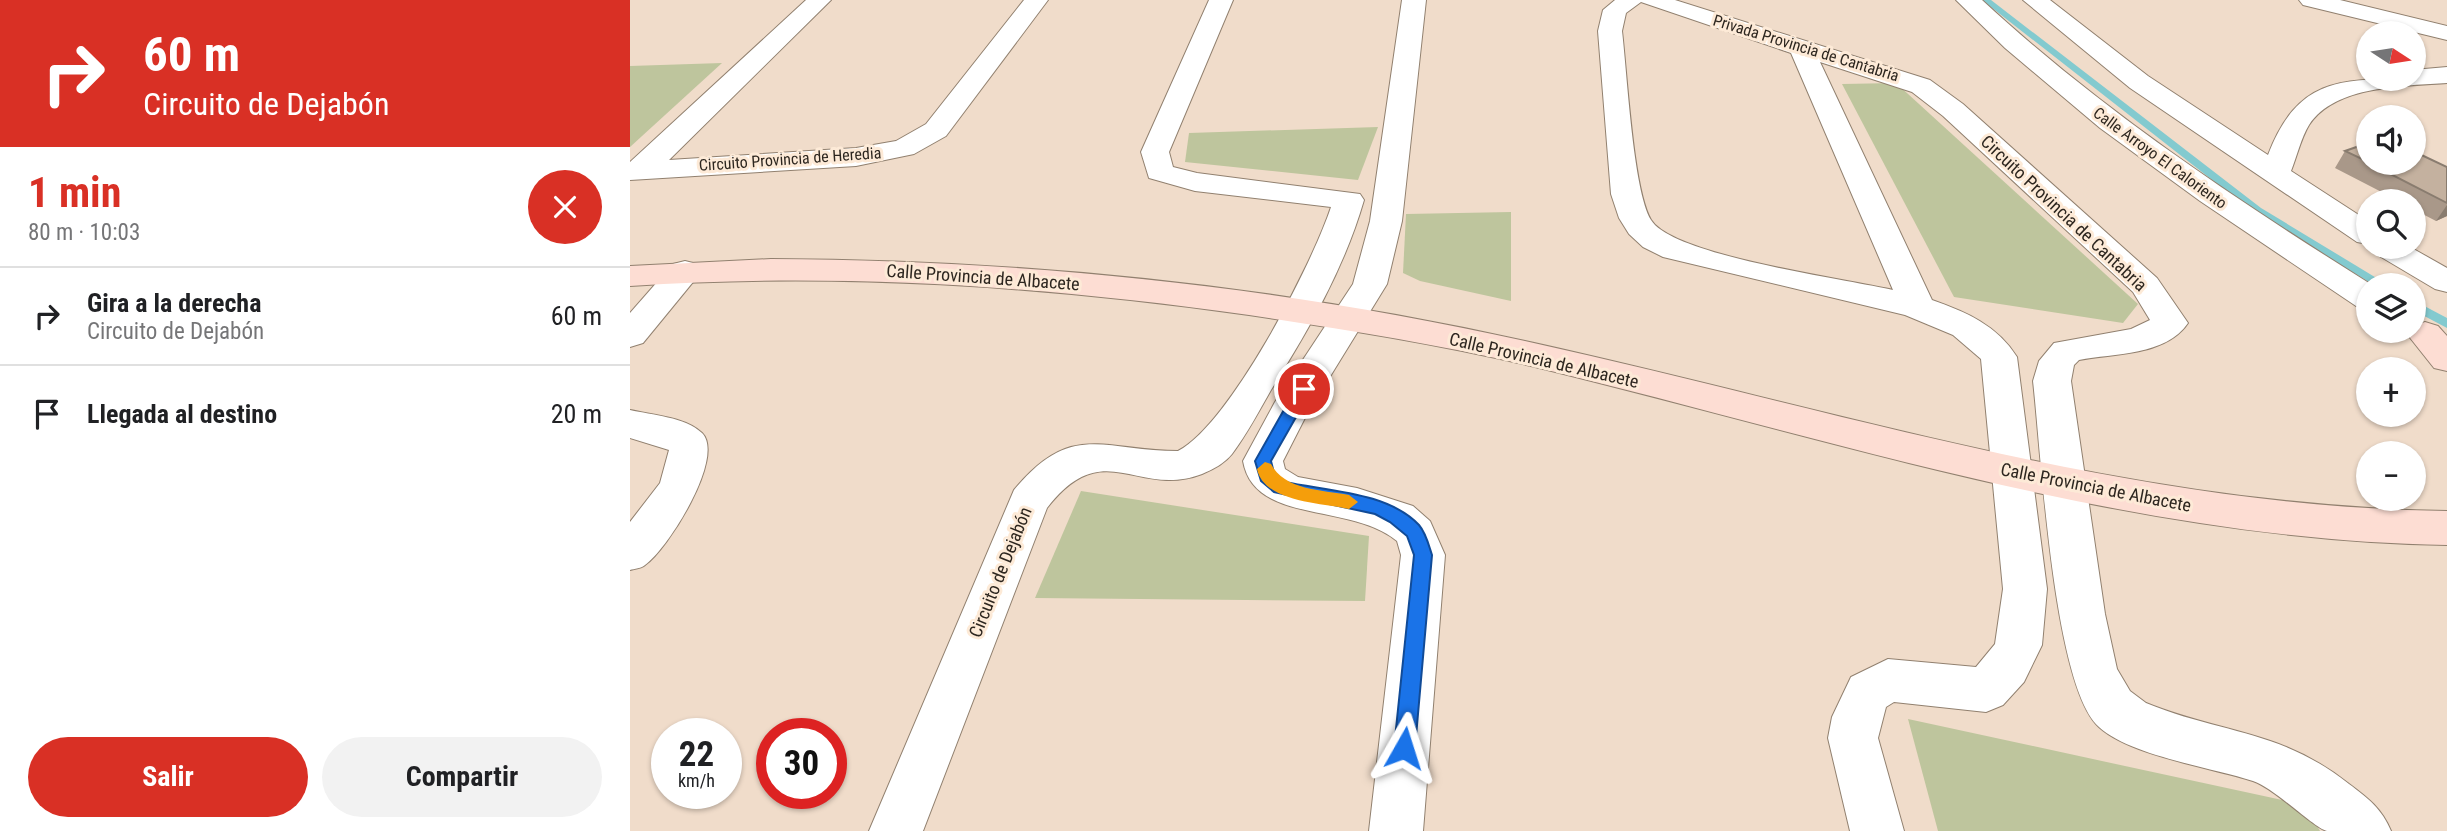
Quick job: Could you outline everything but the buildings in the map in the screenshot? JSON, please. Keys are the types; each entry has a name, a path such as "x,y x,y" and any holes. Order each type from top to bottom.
{"street":[{"name":"Circuito Provincia de Heredia","path":"636,170 819,0"},
{"name":"Circuito Provincia de Heredia","path":"636,170 856,157 904,148 923,140 948,117 1036,0"},
{"path":"1221,0 1156,152 1159,173 1195,182 1349,200 1373,200 1388,195"},
{"path":"1396,831 1423,555 1414,532 1397,517 1379,508 1280,487 1267,476 1263,461 1289,412 1370,284 1382,246 1414,0"},
{"path":"1631,0 1615,10 1611,31 1626,194 1631,214 1641,233 1661,246 1687,256 1918,308 1979,335 1992,344 1999,356 2025,589 2024,625 2018,649 2007,671 1986,690 1888,680 1868,692 1857,717 1853,738 1877,831"},
{"name":"Privada Provincia de Cantabria","path":"1651,0 1921,86"},
{"name":"Calle Arroyo El Caloriento","path":"1968,0 2010,41 2079,99 2200,189 2356,290"},
{"path":"2035,0 2139,82 2356,227"},
{"path":"2311,0 2447,33"},
{"path":"1800,46 1918,308"},
{"path":"2426,77 2447,75"},
{"name":"Circuito Provincia de Cantabria","path":"1921,86 1953,110 2146,285 2170,323 2147,339 2078,348 2059,357 2052,381 2065,483"},
{"path":"2275,175 2298,120 2312,105 2338,92 2356,89"},
{"name":"Circuito de Dejabón","path":"896,831 1029,501 1045,479 1065,463 1082,456 1179,466 1201,457 1217,445 1327,264 1349,200"},
{"path":"2408,259 2447,282"},
{"name":"Calle Provincia de Albacete","path":"630,276 685,271 812,267 951,272 1071,282 1299,311 1524,353 2012,473 2065,483 2257,515 2442,524"},
{"path":"630,335 685,271"},
{"path":"630,424 676,435 689,444 690,461 683,478 630,554"},
{"path":"2065,483 2092,669 2105,697 2118,713 2146,725 2278,766 2325,795 2364,831"}],"green space":[{"path":"722,63 630,147 630,66"},
{"path":"1896,83 2138,304 2123,323 1954,297 1842,84"},
{"path":"1378,127 1358,180 1185,162 1189,133"},
{"path":"1511,212 1511,301 1420,281 1403,273 1406,214"},
{"path":"1081,491 1369,536 1365,601 1035,598"},
{"path":"1908,719 2305,805 2320,831 1938,831"}],"waterway":[{"path":"1986,0 2257,210 2362,273"},
{"path":"2426,312 2447,324"}],"slow traffic":[{"path":"1265,469 1267,476 1280,487 1349,502"}],"route":[{"path":"1304,389 1263,461 1267,476 1280,487 1379,508 1397,517 1414,532 1423,555 1404,748"}]}
